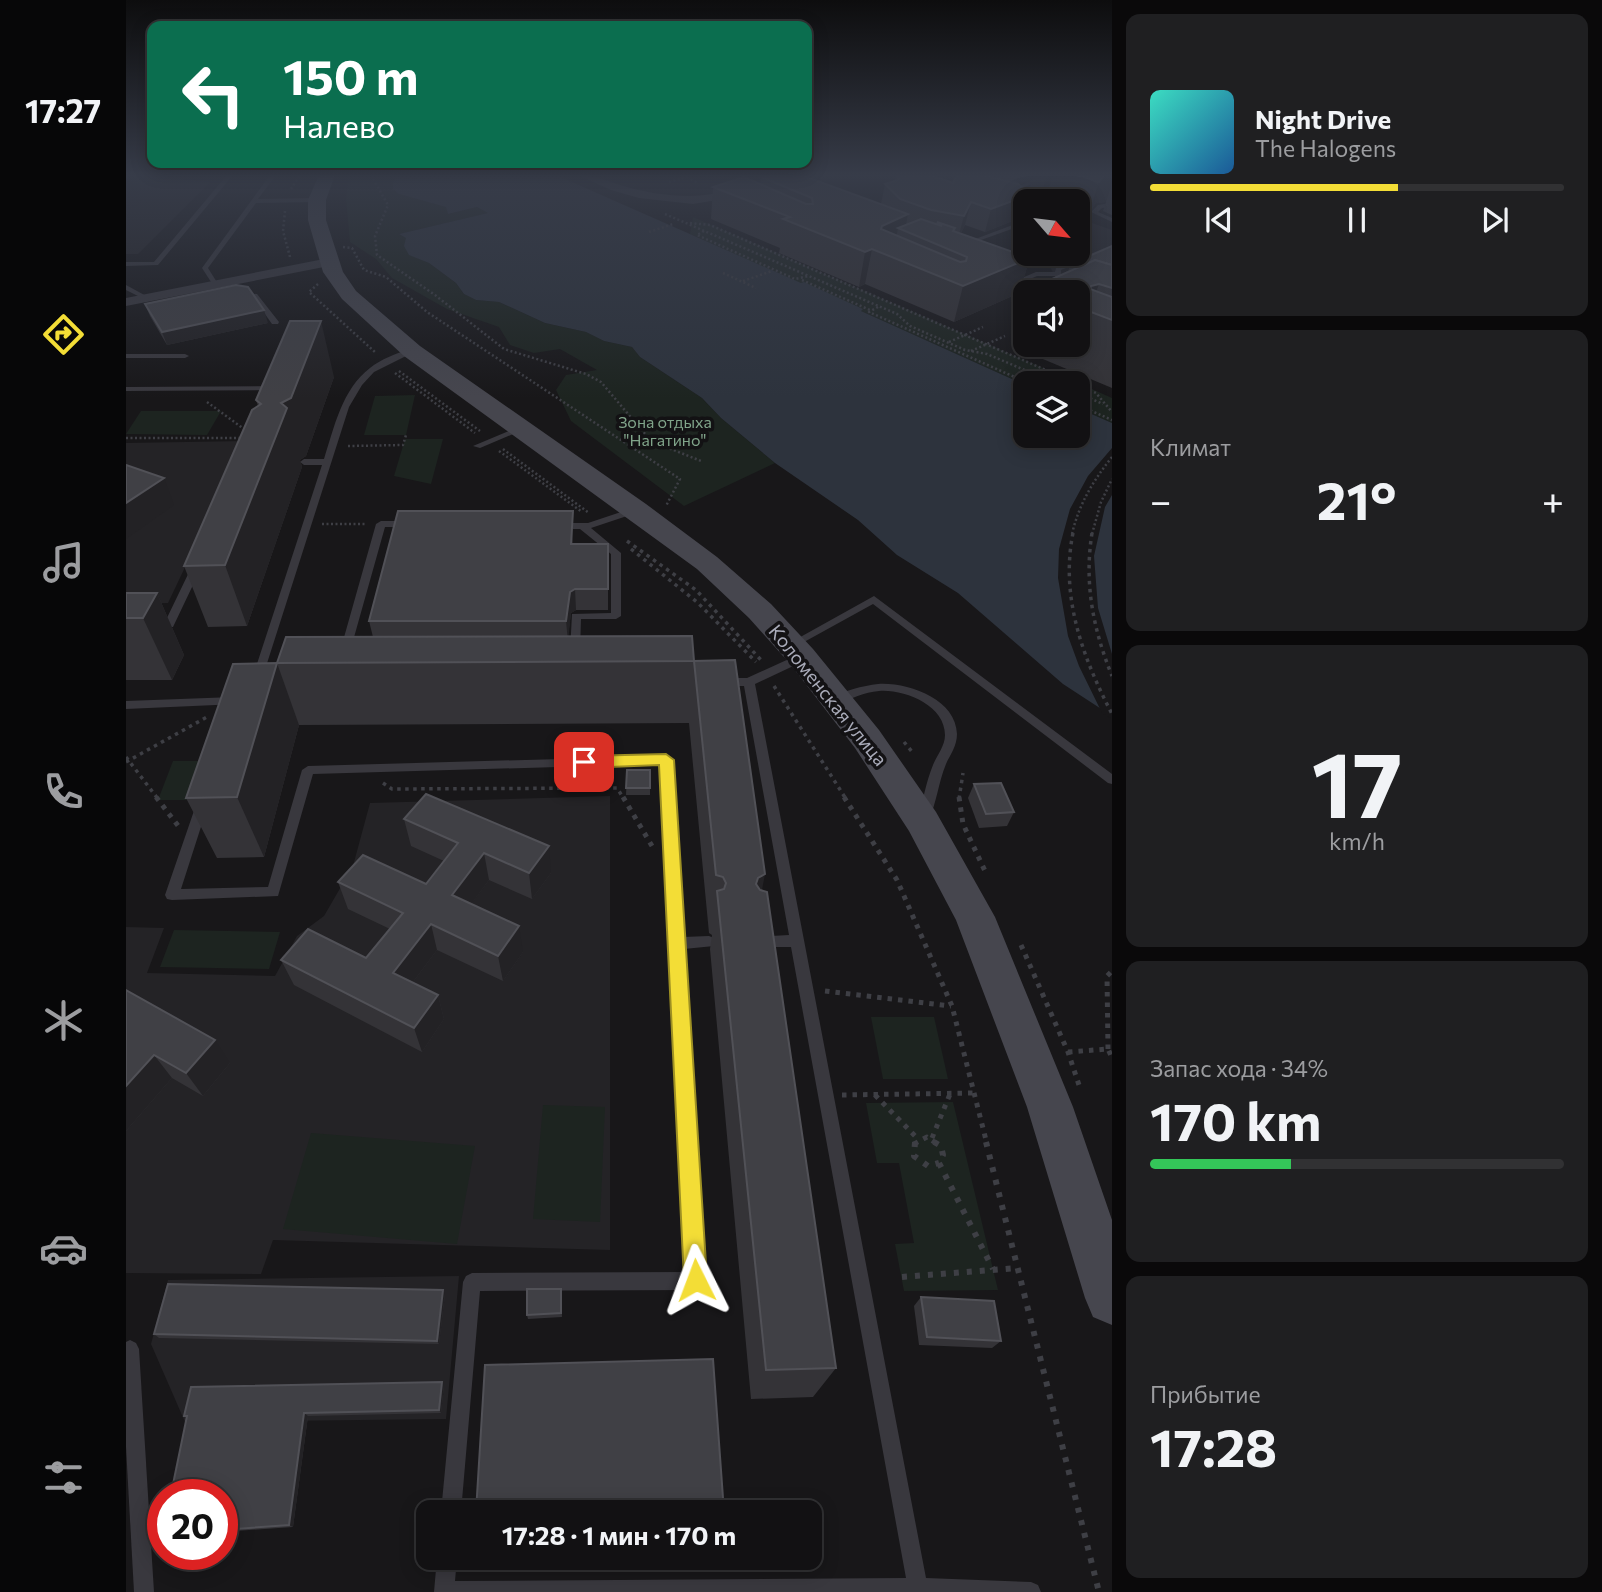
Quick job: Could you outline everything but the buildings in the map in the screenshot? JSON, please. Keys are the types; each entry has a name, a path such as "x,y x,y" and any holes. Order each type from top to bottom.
{"street":[{"name":"Коломенская улица","path":"330,249 349,295 412,351 706,563 760,611 783,662 835,700 867,739 923,822 975,917 1045,1094 1112,1298"},
{"path":"126,302 335,260"}],"lane":[{"path":"126,264 156,264 168,249"},
{"path":"215,284 205,268 219,249"},
{"path":"1057,274 1058,269 1106,249"},
{"path":"1023,280 1036,274 1057,274 1064,280"},
{"path":"999,280 1013,284"},
{"path":"126,287 146,298"},
{"path":"227,296 239,293 255,295 275,322"},
{"path":"126,705 233,707 263,681 307,524 345,407 363,375 385,361 412,351"},
{"path":"126,356 185,356"},
{"path":"126,389 280,388 257,438"},
{"path":"477,446 521,429"},
{"path":"304,462 327,462"},
{"path":"542,526 582,526 634,512"},
{"path":"346,648 381,524 421,524"},
{"path":"575,669 576,616 616,616 615,554 582,526"},
{"path":"126,627 169,625 204,550"},
{"path":"709,682 749,682 783,662 874,599 1112,780"},
{"path":"749,682 918,1588"},
{"path":"835,700 882,687 904,689 929,701 947,717 951,733 948,749 940,764 923,822"},
{"path":"206,791 173,895 273,892 308,770 666,760 696,1280 472,1282 452,1500"},
{"path":"755,942 797,941"},
{"path":"677,943 709,942"},
{"path":"130,1349 144,1592"},
{"path":"446,1570 443,1591 918,1588 1031,1592"}],"path":[{"path":"286,261 291,260 288,249"},
{"path":"350,249 335,260 309,292 385,361 492,440 634,512 696,590 783,662 897,880 952,1006 1099,1592"},
{"path":"353,249 364,270 386,277 427,312 680,479 634,512"},
{"path":"375,249 377,256 504,349 586,374 601,382 651,442 701,461"},
{"path":"728,249 772,270 802,279 870,310 873,315 1013,377"},
{"path":"747,249 878,306 901,317 911,326 948,343 970,352 987,354 1027,371"},
{"path":"765,249 1047,371"},
{"path":"1008,254 1013,253"},
{"path":"742,281 783,265 813,262"},
{"path":"723,273 756,288"},
{"path":"802,279 809,276"},
{"path":"837,288 839,281"},
{"path":"835,294 843,291"},
{"path":"870,310 878,306"},
{"path":"942,345 983,327"},
{"path":"963,355 1005,336"},
{"path":"190,388 257,438"},
{"path":"1090,389 1112,410"},
{"path":"1090,398 1106,405"},
{"path":"1090,410 1112,420"},
{"path":"332,447 403,445 405,435"},
{"path":"126,438 244,438"},
{"path":"1112,457 1097,474 1079,509 1069,543 1067,568 1073,616 1085,658 1112,713"},
{"path":"1112,479 1093,520 1087,571 1090,607 1112,676"},
{"path":"307,524 381,524"},
{"path":"190,842 127,760 233,707"},
{"path":"363,768 393,789 617,788 673,880"},
{"path":"963,774 957,799 961,823 990,881"},
{"path":"1018,939 1068,1052 1108,1049"},
{"path":"1112,971 1107,976 1108,1049 1112,1058"},
{"path":"806,989 952,1006"},
{"path":"932,1138 950,1093"},
{"path":"826,1096 974,1093"},
{"path":"874,1095 918,1139 932,1138"},
{"path":"918,1139 913,1146 917,1160 931,1167 939,1163 943,1151 932,1138"},
{"path":"939,1163 993,1269"},
{"path":"902,1277 1018,1268"}],"shaded area":[{"path":"126,249 143,249 138,254 126,254"},
{"path":"406,249 725,249 804,282 863,309 861,311 1013,380 1013,448 1090,448 1090,413 1112,423 1112,716 1063,684 958,593 897,555 858,520 775,463 721,418 702,398 640,357 632,347 604,341 586,332 545,323 499,302 476,300 464,294 456,283 429,263 409,255"},
{"path":"1090,249 1112,249 1112,301 1090,293 1090,280 1057,280 1050,266 1090,266"},
{"path":"245,441 168,603 126,604 126,443"},
{"path":"610,796 610,1250 273,1240 261,1274 126,1273 126,927 164,928 147,973 275,976 297,936 324,916 353,866 370,803"},
{"path":"459,1276 446,1419 185,1422 151,1344 168,1280"}],"green space":[{"name":"Зона отдыха \"Нагатино\"","path":"361,249 408,249 409,254 429,263 456,283 464,294 476,300 499,302 545,323 586,332 604,341 632,347 640,357 702,398 721,418 775,463 684,506 571,421 556,390 566,375 597,370 560,349 534,353 510,345 499,327 447,309 392,278 376,259"},
{"path":"724,249 768,249 1050,371 1013,371 1013,380"},
{"path":"1090,388 1112,398 1112,423 1090,413"},
{"path":"415,395 406,435 364,435 375,396"},
{"path":"141,411 221,411 207,435 126,434"},
{"path":"405,439 443,439 431,484 394,476"},
{"path":"173,761 204,761 189,800 158,800"},
{"path":"174,930 280,932 269,969 160,967"},
{"path":"871,1017 934,1017 948,1079 883,1079"},
{"path":"953,1102 998,1290 904,1291 895,1244 914,1243 899,1163 877,1163 866,1103"},
{"path":"543,1105 605,1107 600,1222 533,1219"},
{"path":"311,1133 475,1146 457,1244 283,1229"}],"pier":[{"path":"1112,448 1112,495 1105,507 1094,556 1098,608 1112,654 1112,719 1102,713 1079,666 1068,636 1058,578 1059,549 1070,509 1088,476"}],"route":[{"path":"584,762 666,760 696,1280"}]}
